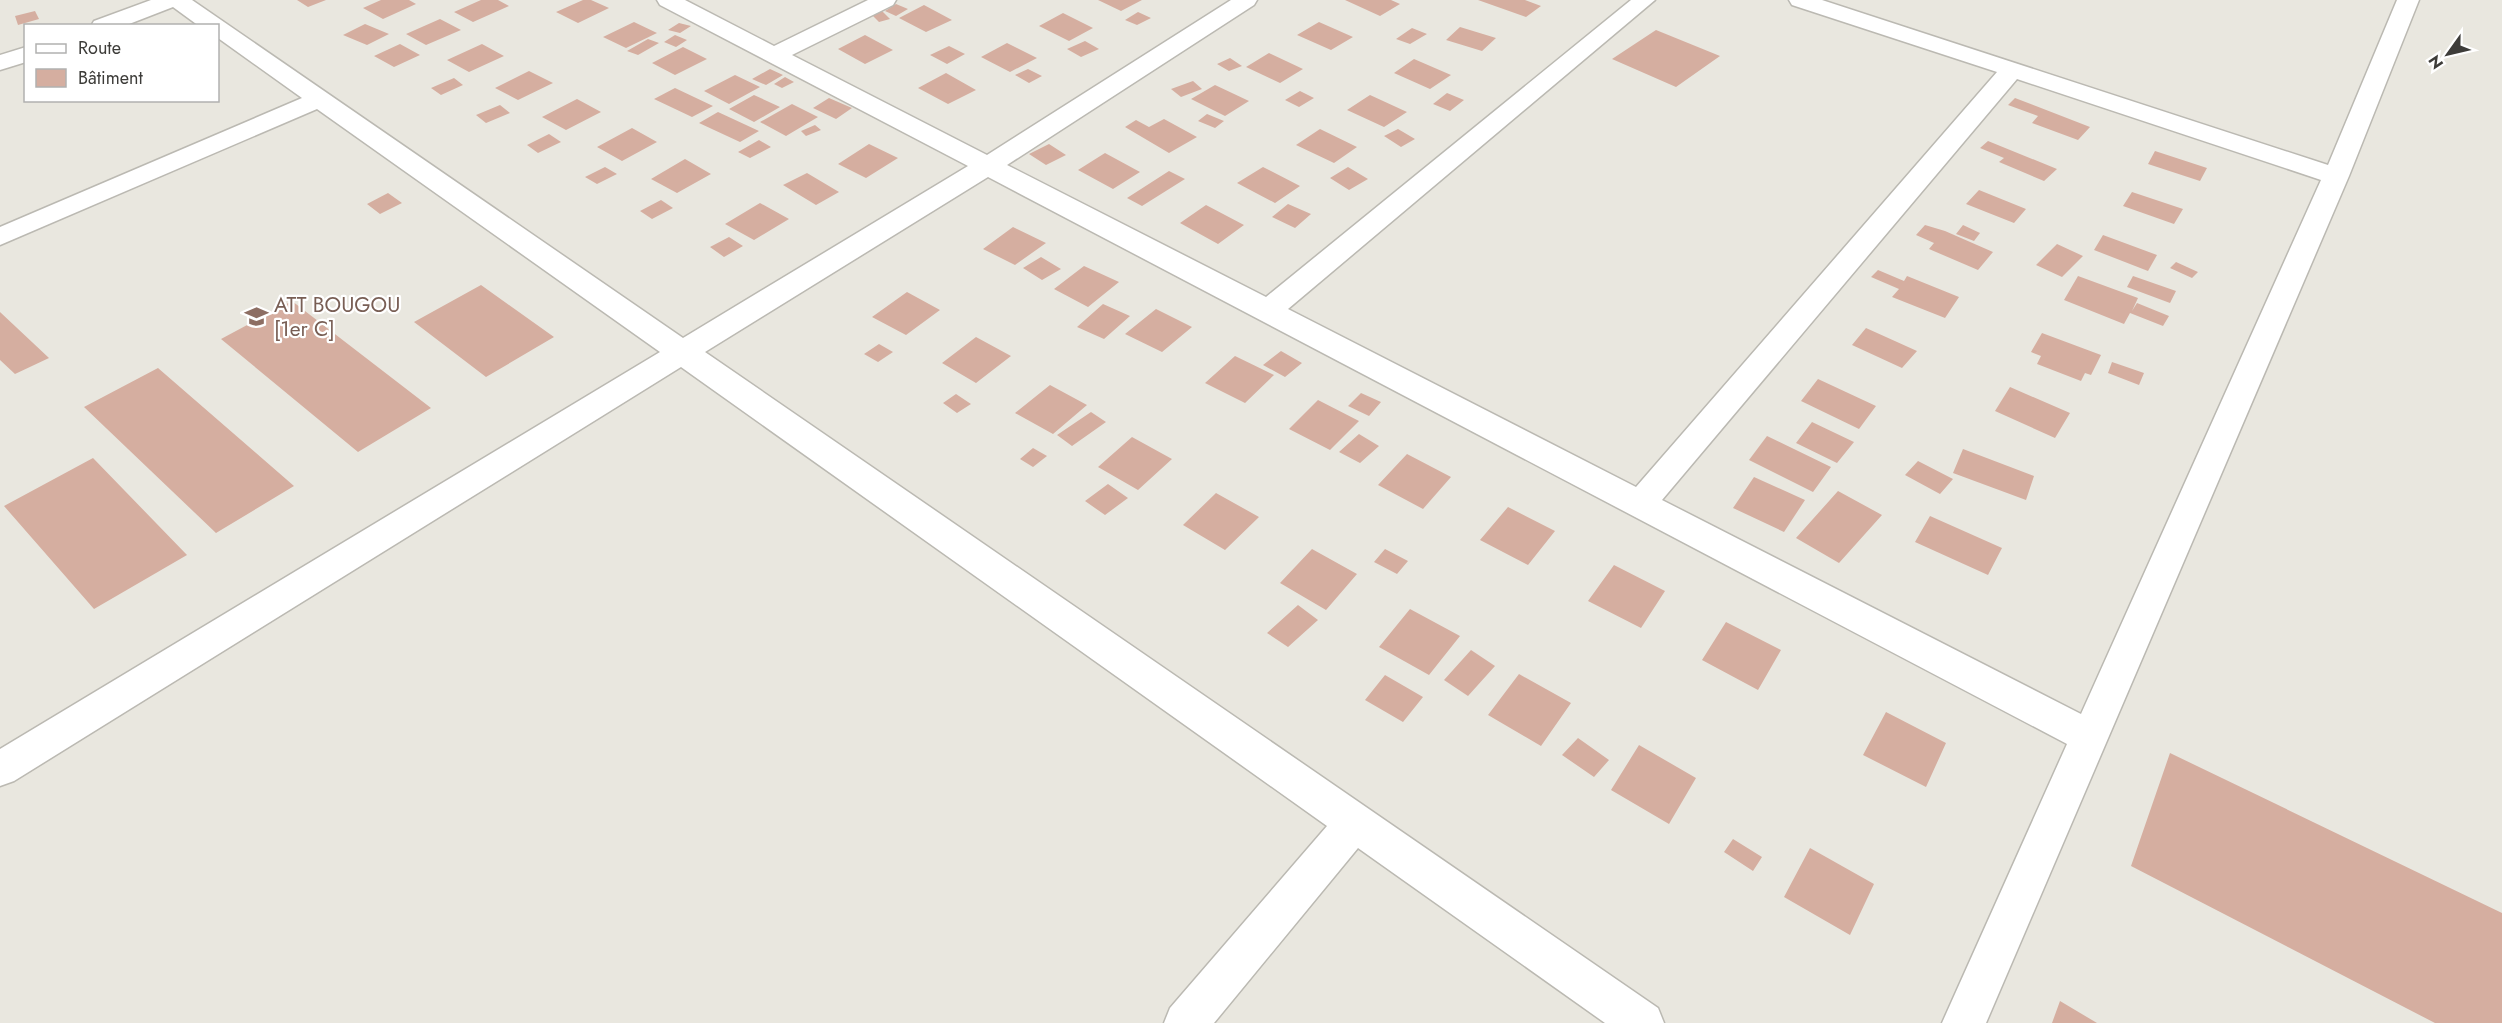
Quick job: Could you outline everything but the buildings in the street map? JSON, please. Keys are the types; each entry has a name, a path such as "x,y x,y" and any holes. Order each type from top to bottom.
{"street":[{"path":"107,24 171,0"},
{"path":"178,0 212,24"},
{"path":"668,0 2089,737"},
{"path":"773,55 885,0"},
{"path":"0,769 987,166 1246,0"},
{"path":"1267,311 1644,0"},
{"path":"1800,0 2336,176"},
{"path":"1964,1023 2336,176 2408,0"},
{"path":"219,29 1642,1023"},
{"path":"0,63 24,55"},
{"path":"1640,504 2012,70"},
{"path":"0,237 320,99"},
{"path":"1186,1023 1355,822"}],"place":[{"name":"ATT BOUGOU [1er C]","path":"256,317"}]}
